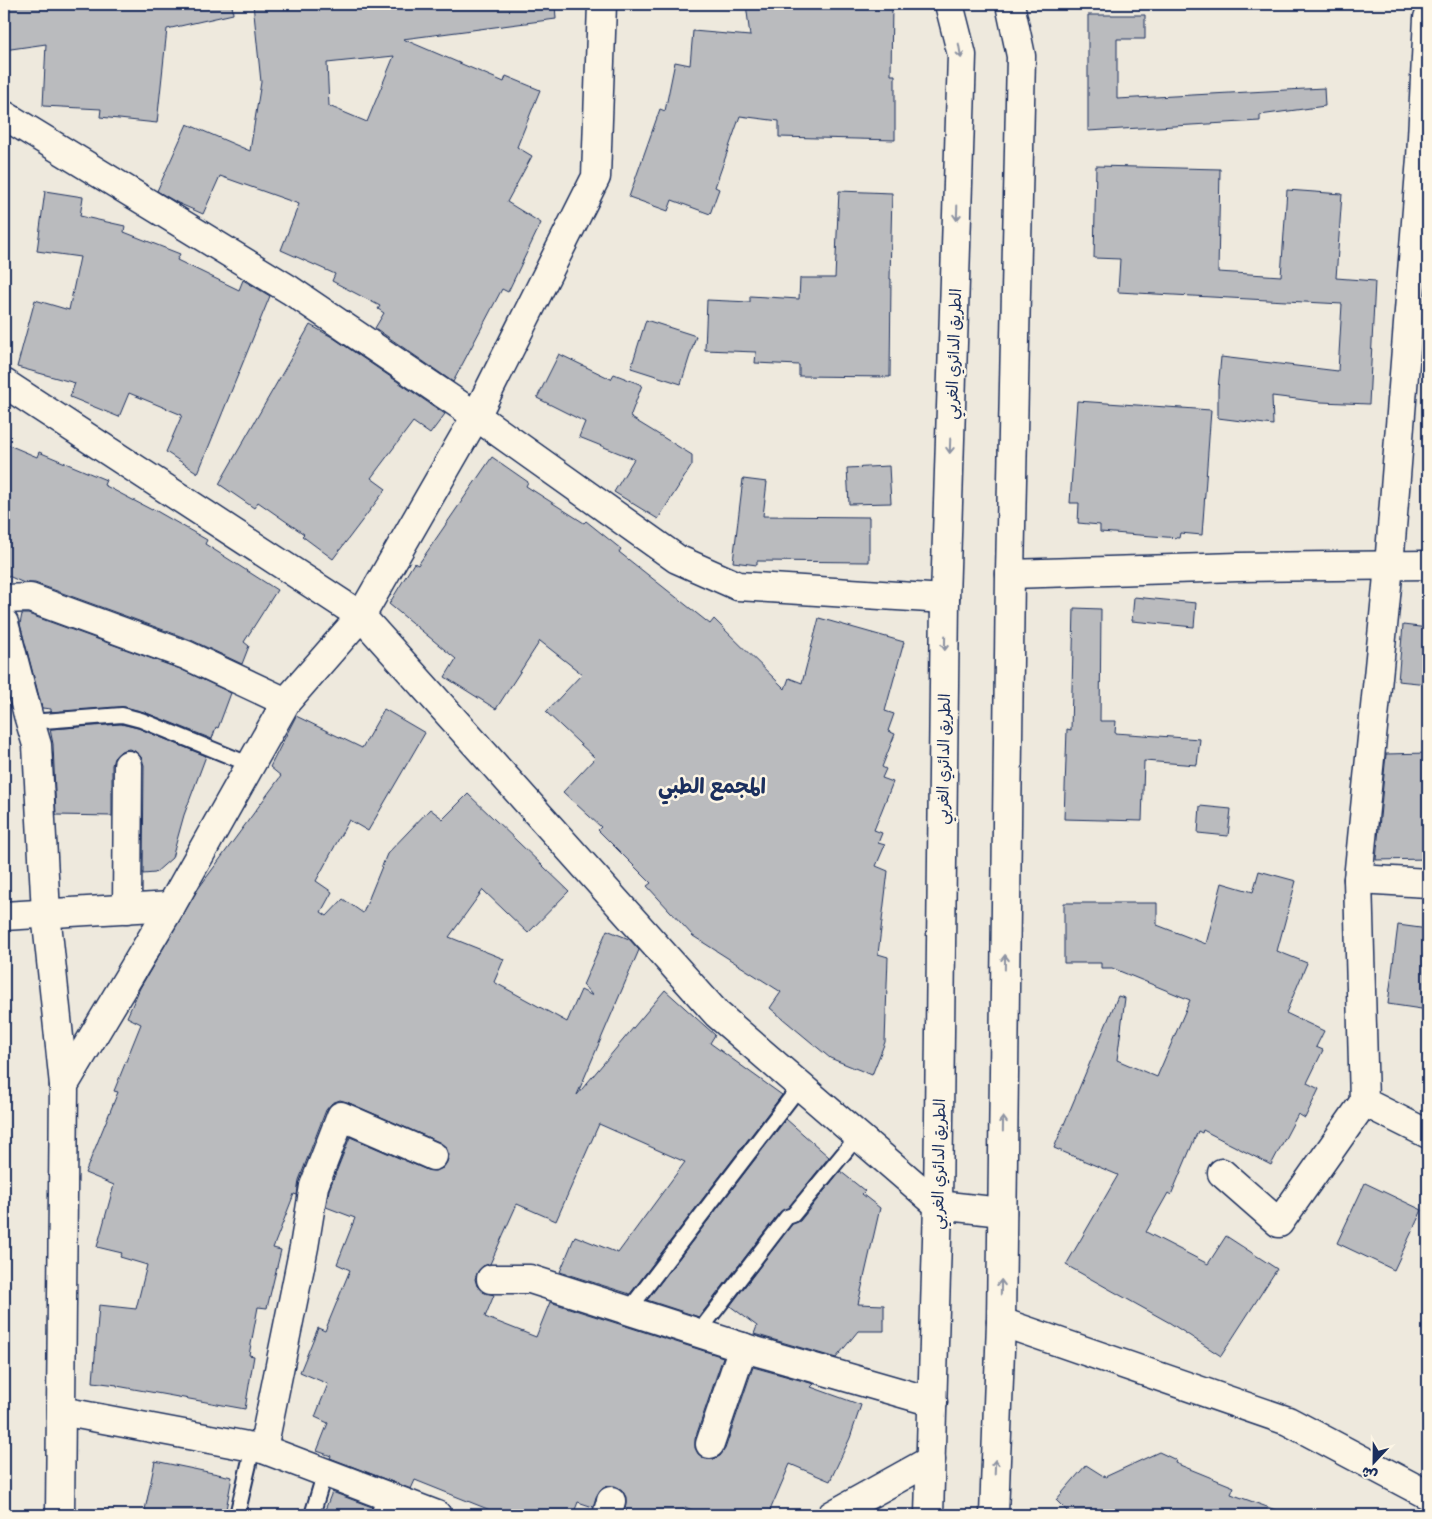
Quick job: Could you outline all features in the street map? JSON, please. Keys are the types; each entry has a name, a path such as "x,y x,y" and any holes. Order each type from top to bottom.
{"street":[{"path":"64,1085 171,906 286,702 361,616 476,416 596,177 602,4"},
{"name":"الطريق الدائري الغربي","path":"929,1515 938,1205 945,599 962,55 949,4"},
{"path":"994,1515 1001,1322 1010,574 1021,56 1010,4"},
{"path":"1222,1173 1279,1223 1364,1102 1358,879 1389,566 1425,159 1428,18"},
{"path":"4,115 290,290 476,416 678,559 738,586 945,599"},
{"path":"4,383 361,616 717,1014 938,1205 1002,1212"},
{"path":"1010,574 1238,567 1428,565"},
{"path":"4,599 30,598 150,641 186,655 286,702"},
{"path":"4,623 37,745 46,913 64,1085 60,1515"},
{"path":"127,909 128,765"},
{"path":"1358,879 1428,883"},
{"path":"4,916 171,906"},
{"path":"1364,1102 1428,1134"},
{"path":"258,1448 304,1247 314,1186 341,1116 432,1156"},
{"path":"491,1279 530,1279 743,1347 932,1402"},
{"path":"1001,1322 1288,1421 1428,1495"},
{"path":"710,1444 743,1347"},
{"path":"61,1411 258,1448 325,1472 381,1505 437,1515"},
{"path":"832,1515 931,1460"}],"lane":[{"path":"30,722 122,715 141,720 251,765"},
{"path":"628,1310 800,1086"},
{"path":"698,1333 787,1217 793,1215 858,1136"},
{"path":"237,1515 258,1448"},
{"path":"312,1515 325,1472"}],"building":[{"path":"4,4 232,4 233,14 167,29 157,123 100,117 101,109 43,106 46,44 4,50"},
{"path":"253,4 555,4 556,19 403,39 504,82 506,76 540,90 517,147 532,156 507,202 541,223 508,292 502,289 453,382 375,328 384,313 378,309 380,306 332,281 335,274 281,250 299,204 220,176 203,214 157,191 187,124 250,151 261,82","holes":["394,56 367,122 329,106 327,63"]},
{"path":"746,4 892,4 891,75 895,75 895,140 779,137 779,121 740,116 715,187 719,189 710,214 672,200 668,211 629,197 660,109 665,111 675,62 690,65 693,31 750,36"},
{"path":"1088,15 1145,15 1145,39 1117,39 1117,99 1324,88 1325,106 1260,115 1260,121 1088,131"},
{"path":"1096,166 1220,169 1218,272 1281,276 1287,190 1342,194 1336,278 1375,281 1369,404 1321,402 1272,396 1273,425 1218,418 1221,357 1338,371 1342,304 1118,292 1120,259 1094,258"},
{"path":"45,191 83,197 80,216 125,226 124,232 180,254 177,260 239,290 243,280 270,296 198,473 166,452 182,415 129,393 119,417 70,397 75,383 17,367 35,300 69,310 80,257 37,251"},
{"path":"839,191 892,193 890,377 799,376 799,365 755,363 756,352 705,350 707,300 750,302 750,296 799,299 800,278 835,278"},
{"path":"646,320 696,336 681,384 631,368"},
{"path":"310,325 332,337 445,414 430,434 413,422 371,478 386,489 333,559 302,536 304,534 258,502 254,508 219,484"},
{"path":"559,354 611,379 614,374 642,385 630,417 692,455 692,465 658,519 614,492 634,459 579,437 585,422 537,398"},
{"path":"1077,401 1211,410 1202,535 1180,533 1179,538 1100,532 1100,525 1078,523 1079,503 1070,503"},
{"path":"4,443 37,457 39,452 106,480 104,485 153,509 207,540 205,544 277,590 244,642 249,646 242,664 191,640 35,583 24,583 4,574"},
{"path":"492,457 528,482 526,486 584,523 586,521 621,549 619,552 710,624 714,619 785,689 789,678 802,683 819,618 904,642 885,711 894,714 888,731 895,734 882,767 886,769 882,778 893,782 874,830 882,833 878,843 885,845 876,866 888,871 878,954 888,957 885,1042 872,1075 830,1058 770,1008 781,992 693,936 647,886 651,883 598,830 601,827 563,792 595,758 546,712 582,674 540,641 496,709 445,677 456,659 389,604 414,563 418,565"},
{"path":"889,466 891,503 849,504 847,468"},
{"path":"743,479 767,482 763,516 869,517 869,562 757,561 757,565 733,562"},
{"path":"1134,597 1196,603 1194,627 1132,621"},
{"path":"1074,608 1101,609 1100,721 1116,721 1115,733 1200,739 1197,765 1144,761 1142,821 1064,819 1067,729 1071,730"},
{"path":"22,614 28,614 180,669 231,693 212,739 144,712 124,707 51,712 51,709 42,708 20,624"},
{"path":"1403,625 1428,628 1428,684 1398,681"},
{"path":"384,709 425,733 368,831 349,820 316,881 332,892 321,912 327,916 343,899 363,913 387,854 430,809 443,819 468,794 569,891 528,933 483,890 449,937 504,959 494,982 567,1022 581,990 593,996 583,985 607,930 629,939 639,950 577,1095 665,990 715,1035 710,1043 782,1095 630,1294 560,1272 575,1236 618,1253 685,1162 599,1124 556,1221 517,1204 490,1264 483,1266 478,1271 475,1279 477,1286 483,1292 494,1295 485,1317 536,1337 550,1302 723,1357 695,1439 695,1448 698,1454 705,1459 714,1459 720,1456 725,1449 753,1367 814,1384 811,1387 861,1405 850,1438 830,1481 790,1464 768,1515 704,1515 685,1507 682,1515 623,1515 626,1497 622,1490 615,1486 608,1486 600,1490 593,1507 578,1502 573,1515 488,1515 490,1510 415,1480 411,1489 330,1458 331,1456 317,1451 328,1423 315,1417 328,1384 300,1372 318,1328 325,1331 350,1270 337,1264 355,1218 326,1207 329,1190 350,1137 427,1170 435,1171 443,1168 449,1155 446,1147 439,1142 340,1100 332,1103 326,1110 299,1180 297,1195 294,1194 273,1248 281,1250 267,1308 258,1307 249,1355 254,1356 245,1409 93,1382 99,1305 136,1309 147,1265 120,1257 122,1253 97,1247 114,1185 85,1173 118,1092 114,1091 141,1024 127,1017 140,988 198,889 281,776 270,767 296,716 362,748"},
{"path":"121,724 138,728 206,756 184,815 172,858 155,873 143,874 144,765 141,757 135,751 129,749 121,751 114,758 112,765 112,816 56,815 53,744 50,729"},
{"path":"1428,753 1428,859 1376,860 1386,754"},
{"path":"1200,806 1231,809 1228,836 1198,833"},
{"path":"1259,871 1296,881 1277,951 1307,963 1286,1013 1324,1031 1316,1047 1323,1050 1307,1083 1319,1089 1305,1118 1298,1114 1271,1165 1203,1130 1202,1133 1198,1131 1171,1195 1168,1193 1146,1232 1208,1264 1226,1236 1277,1269 1221,1356 1170,1323 1066,1265 1118,1175 1054,1148 1118,996 1125,998 1117,1060 1157,1077 1190,1000 1112,968 1101,968 1101,963 1064,963 1064,903 1157,903 1157,925 1206,944 1222,883 1253,892"},
{"path":"1398,925 1428,929 1428,1010 1388,1004"},
{"path":"786,1119 829,1157 788,1208 780,1212 699,1317 647,1300"},
{"path":"840,1171 865,1191 862,1194 880,1208 858,1304 884,1305 884,1331 858,1331 836,1358 754,1334 757,1326 730,1306 792,1224 800,1221"},
{"path":"1365,1183 1422,1210 1394,1270 1337,1243"},
{"path":"1159,1452 1176,1460 1175,1463 1234,1487 1231,1494 1281,1512 1280,1515 1071,1515 1056,1500 1086,1465 1105,1477"},
{"path":"155,1461 232,1477 225,1515 144,1515"},
{"path":"332,1492 372,1507 369,1515 323,1515"}],"district":[{"name":"المجمع الطبي","path":"712,785"}]}
